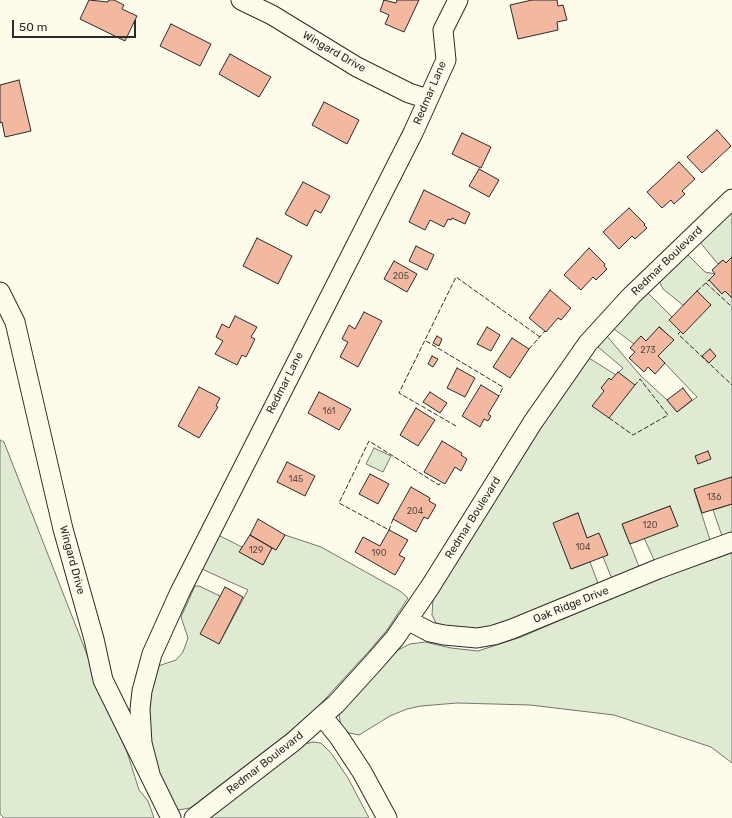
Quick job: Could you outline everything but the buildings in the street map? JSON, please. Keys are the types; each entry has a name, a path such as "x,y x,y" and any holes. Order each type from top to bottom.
{"street":[{"name":"Wingard Drive","path":"242,0 272,16 356,67 409,93 428,99"},
{"name":"Redmar Lane","path":"150,774 142,743 140,709 143,685 152,654 180,592 413,133 446,60 443,30 458,0"},
{"name":"Redmar Boulevard","path":"194,818 293,742 336,704 376,661 407,620 533,422 581,353 631,296 732,199"},
{"name":"Wingard Drive","path":"0,292 15,322 63,529 94,639 103,680 111,699 171,818"},
{"name":"Oak Ridge Drive","path":"407,620 430,632 444,635 477,638 494,635 658,569 732,542"},
{"path":"322,716 339,737 362,772 387,818"}],"green space":[{"path":"732,211 732,257 726,263 723,260 718,264 699,241"},
{"path":"686,253 705,272 715,274 709,280 722,294 725,291 732,298 732,477 694,490 710,540 655,562 644,538 677,526 670,506 622,524 640,569 612,579 603,557 607,555 599,534 587,538 577,513 554,523 571,569 590,562 599,586 489,631 437,625 432,615 433,598 524,451 589,358 616,375 623,368 598,347 606,335 640,375 667,400 677,412 697,397 658,356 673,340 660,327 646,341 641,337 634,344 614,329 618,321 646,291 672,317 669,320 683,333 697,292 683,305 663,289 659,281"},
{"path":"0,440 4,442 111,716 127,752 139,790 148,801 154,818 4,818 0,814"},
{"path":"374,448 391,456 383,472 366,464"},
{"path":"732,504 732,533 722,536 713,510"},
{"path":"218,535 242,547 240,552 263,565 272,548 276,550 285,535 321,547 400,591 408,598 387,630 315,710 288,733 190,808 178,810 174,808 157,778 144,711 155,667 176,660 183,652 188,638 181,617 195,586 199,586 220,596 219,644 248,590 202,569"},
{"path":"732,552 732,763 711,747 614,715 530,705 457,703 421,706 407,709 390,716 359,735 349,733 341,726 339,715 341,709 392,653 410,644 425,642 451,648 478,651 521,637 640,586"},
{"path":"313,742 321,743 331,753 348,778 369,818 209,818 301,745"}],"fence":[{"path":"456,426 399,393 456,277 540,337"},
{"path":"697,291 709,280"},
{"path":"706,283 732,307"},
{"path":"529,349 545,331"},
{"path":"681,331 678,334 732,385"},
{"path":"426,341 503,387 499,396"},
{"path":"609,418 633,435 668,415 640,379 635,385"},
{"path":"393,519 389,530 339,503 369,441 439,485 441,482"}]}
